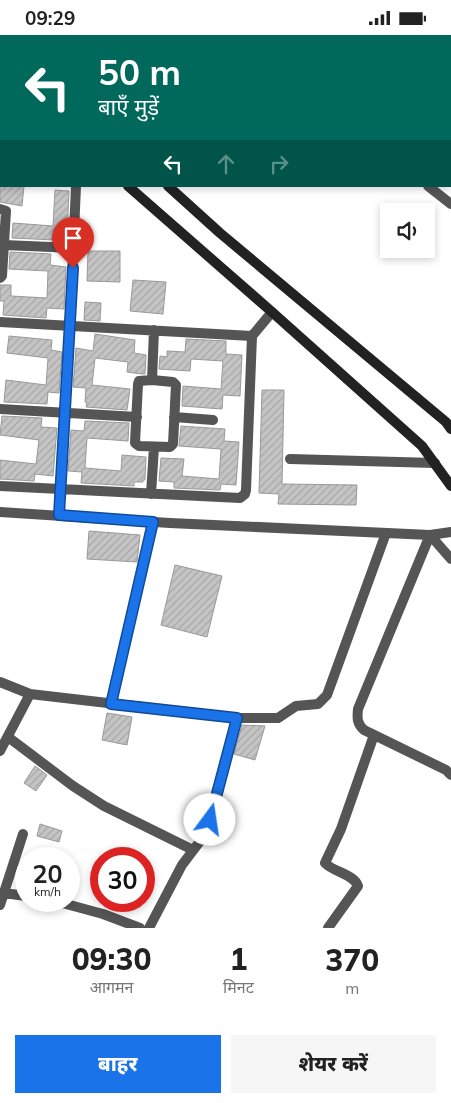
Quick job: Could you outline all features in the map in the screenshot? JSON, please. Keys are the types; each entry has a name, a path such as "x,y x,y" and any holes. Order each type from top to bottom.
{"street":[{"path":"59,515 76,187"},
{"path":"129,187 422,446 451,486"},
{"path":"169,187 220,233 446,422 451,429"},
{"path":"429,187 451,204"},
{"path":"0,209 6,211 2,275 0,279"},
{"path":"4,245 74,248"},
{"path":"0,486 240,498 245,494 252,336 272,312"},
{"path":"0,322 252,336"},
{"path":"152,380 154,330"},
{"path":"152,380 175,383 172,446 139,446 135,443 137,417 139,381 152,380"},
{"path":"0,409 137,417"},
{"path":"174,417 213,420"},
{"path":"151,494 154,447"},
{"path":"290,459 435,463"},
{"path":"0,512 153,522 430,535 451,532"},
{"path":"111,704 153,522"},
{"path":"0,682 30,694 237,718 278,718 296,706 318,704 327,695 386,533"},
{"path":"430,535 451,559"},
{"path":"430,535 358,709 357,717 359,725 364,730 449,769"},
{"path":"0,751 30,694"},
{"path":"149,928 182,865 201,841 210,820 237,718"},
{"path":"328,928 358,886 355,880 329,867 325,863 341,829 374,735"},
{"path":"8,737 104,807 193,850"},
{"path":"0,905 23,834"},
{"path":"4,893 15,894"},
{"path":"80,908 140,928"}],"building":[{"path":"0,187 24,187 22,206 0,202"},
{"path":"55,190 69,191 67,234 56,233 55,240 12,238 13,223 53,226"},
{"path":"88,251 120,251 120,282 87,281"},
{"path":"10,252 51,254 50,265 66,267 64,309 47,308 46,318 3,315 4,301 0,301 0,285 11,285 11,296 47,298 48,271 9,269"},
{"path":"133,280 166,282 163,314 130,311"},
{"path":"85,302 101,303 100,321 84,320"},
{"path":"95,334 135,340 134,353 146,355 145,374 127,372 128,362 95,358 92,385 130,389 127,410 86,407 86,388 73,387 76,348 93,351"},
{"path":"9,336 52,340 51,350 62,352 59,393 48,392 47,404 4,402 6,380 46,385 48,358 7,353"},
{"path":"186,339 226,341 226,354 242,355 240,396 223,395 222,409 182,406 183,386 221,389 223,361 191,359 190,371 159,369 160,356 167,357 167,351 185,352"},
{"path":"262,390 284,390 282,484 357,485 356,505 278,504 279,494 259,493"},
{"path":"2,416 42,418 41,427 57,428 53,476 35,474 34,481 0,479 0,460 36,464 39,440 0,435"},
{"path":"85,421 129,423 128,441 87,438 85,468 121,471 122,455 146,457 145,480 143,482 134,482 134,486 81,483 82,472 68,471 71,430 84,431"},
{"path":"181,426 225,429 224,441 239,442 236,485 221,484 220,490 174,488 174,482 159,481 161,458 184,459 182,476 219,479 221,449 179,446"},
{"path":"89,531 140,535 137,562 87,559"},
{"path":"175,565 222,576 207,637 161,625"},
{"path":"107,713 132,717 127,745 102,740"},
{"path":"242,725 265,726 255,760 234,754"},
{"path":"35,766 47,775 36,791 24,783"},
{"path":"40,824 62,831 59,842 37,836"}],"route":[{"path":"73,268 59,515 153,522 111,704 237,718 210,820"}]}
